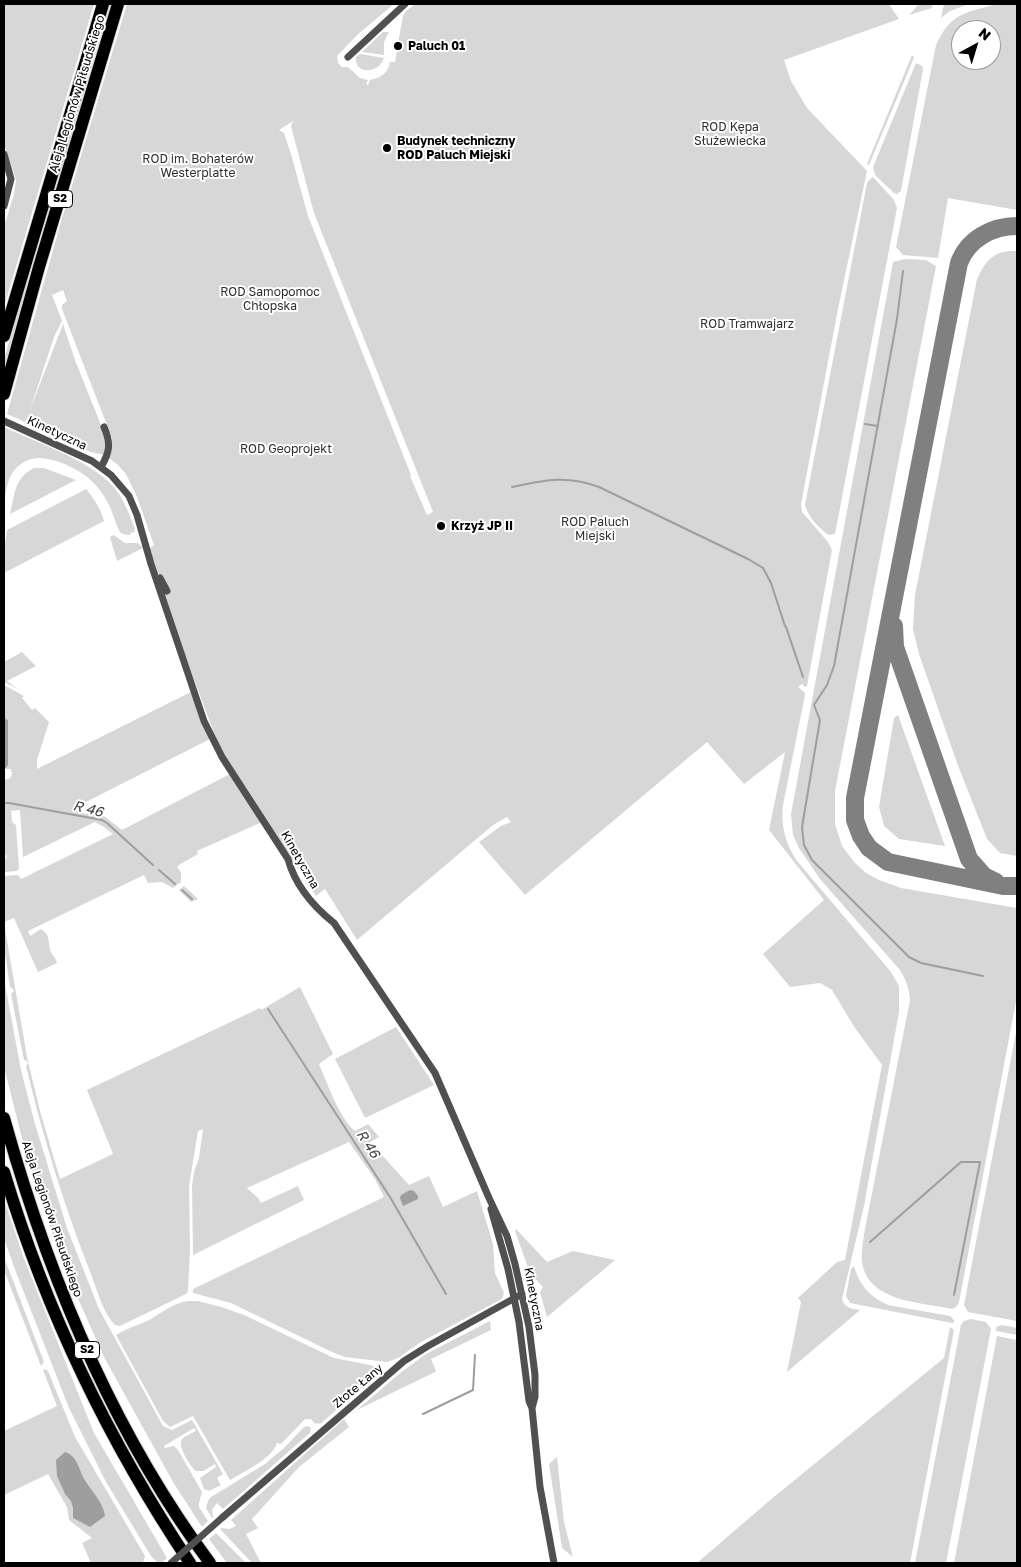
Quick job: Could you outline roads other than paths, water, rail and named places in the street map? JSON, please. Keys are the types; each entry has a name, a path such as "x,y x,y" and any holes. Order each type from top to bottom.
{"highway":[{"name":"Aleja Legionów Piłsudskiego","path":"4,336 102,4"},
{"name":"Aleja Legionów Piłsudskiego","path":"4,394 39,267 118,4"},
{"name":"Aleja Legionów Piłsudskiego","path":"4,1118 25,1191 49,1260 92,1363 149,1471 210,1563"},
{"name":"S2","path":"4,1172 38,1272 80,1371 114,1439 149,1499 190,1563"}],"street":[{"path":"348,57 405,4"},
{"path":"4,154 10,172 10,183 4,206"},
{"name":"Kinetyczna","path":"4,420 84,457 111,474 129,496 167,591"},
{"path":"101,467 109,448 108,434 104,427"},
{"name":"Kinetyczna","path":"135,510 151,564 204,721 222,757 288,859 297,882 320,912 334,923 432,1068 453,1112 507,1236 529,1328 535,1375 535,1397 532,1408"},
{"name":"Kinetyczna","path":"489,1198 506,1261 520,1330 529,1401 532,1408 539,1477 554,1563"},
{"name":"Złote Łany","path":"171,1563 404,1362 428,1346 522,1294"}],"waterway":[{"path":"903,271 897,319 834,666 827,685 814,705 820,720 802,827 804,845 812,860 909,957 921,963 983,976"},
{"path":"865,424 878,426"},
{"path":"512,487 556,480 587,483 599,487 748,559 763,568 771,583 785,626"},
{"path":"786,627 803,677"},
{"name":"R 46","path":"4,803 102,820 153,865"},
{"name":"R 46","path":"159,870 175,884"},
{"name":"R 46","path":"182,890 192,899"},
{"name":"R 46","path":"268,1009 390,1197 446,1294"},
{"path":"870,1242 961,1162 980,1162 954,1295"},
{"path":"423,1414 473,1390 475,1355"}],"place":[{"name":"Paluch 01","path":"398,46"},
{"name":"Budynek techniczny ROD Paluch Miejski","path":"387,148"},
{"name":"Krzyż JP II","path":"441,526"}],"park label":[{"name":"ROD Kępa Służewiecka","path":"730,134"},
{"name":"ROD im. Bohaterów Westerplatte","path":"198,166"},
{"name":"ROD Samopomoc Chłopska","path":"270,299"},
{"name":"ROD Tramwajarz","path":"747,324"},
{"name":"ROD Geoprojekt","path":"286,449"},
{"name":"ROD Paluch Miejski","path":"595,529"}]}
